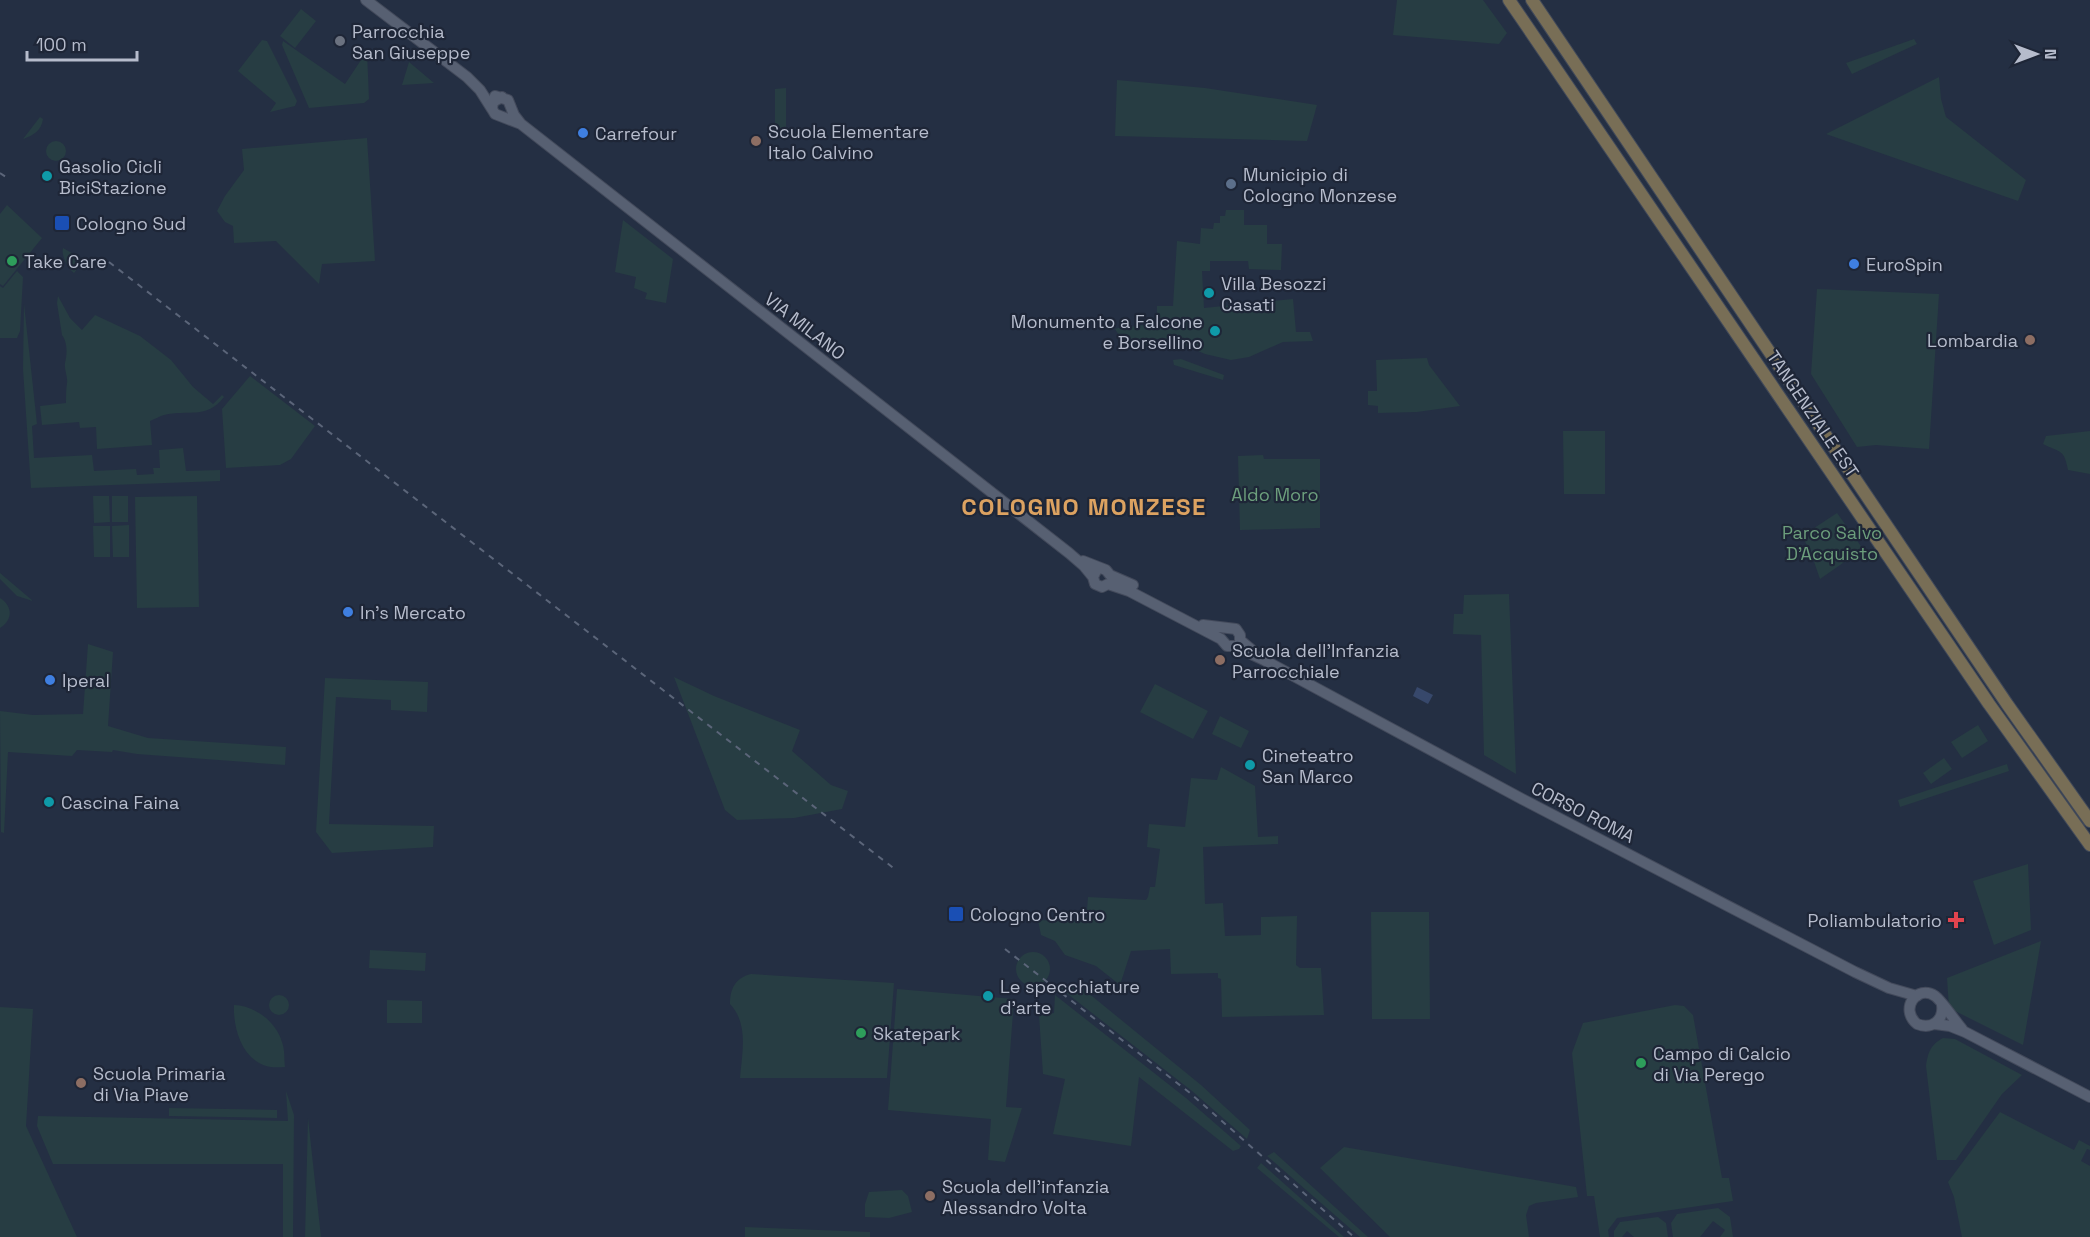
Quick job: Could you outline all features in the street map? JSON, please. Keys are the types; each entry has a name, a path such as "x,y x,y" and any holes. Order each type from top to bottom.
{"highway":[{"name":"TANGENZIALE EST","path":"1509,0 1989,704 2090,845"},
{"name":"TANGENZIALE EST","path":"1532,0 2007,704 2090,821"}],"main road":[{"name":"VIA MILANO","path":"366,0 480,90 497,116 507,113"},
{"name":"VIA MILANO","path":"480,90 508,100 507,113"},
{"path":"492,109 495,100 502,97"},
{"name":"VIA MILANO","path":"507,113 1069,553 1103,576"},
{"name":"CORSO ROMA","path":"1103,576 1118,586 1191,622 1223,634"},
{"name":"CORSO ROMA","path":"1237,643 1240,635 1236,629 1229,627 1223,634 1224,645 1237,643 1264,660 1522,799 1889,988 1917,996"},
{"name":"CORSO ROMA","path":"1889,988 1909,1012"},
{"path":"1965,1032 1937,997 1922,993 1911,1003 1909,1012 1913,1020 1920,1025 1950,1026 1965,1032 2090,1097"},
{"path":"1935,1024 1941,1017 1942,1005"}],"green space":[{"path":"1397,0 1483,0 1507,33 1499,44 1393,35"},
{"path":"301,9 316,21 295,48 280,36"},
{"path":"1914,39 1917,44 1852,74 1846,63"},
{"path":"262,40 267,41 297,101 295,106 270,112 276,103 238,71"},
{"path":"283,41 345,84 367,51 369,99 364,103 309,108 282,45"},
{"path":"409,62 434,83 402,85"},
{"path":"1939,77 1941,99 1946,117 2026,180 2018,201 1826,134"},
{"path":"1117,80 1205,88 1317,105 1307,141 1115,136"},
{"path":"786,88 786,129 775,129 775,89"},
{"path":"40,117 43,119 39,130 23,139"},
{"path":"367,138 375,261 322,264 319,284 276,241 234,243 233,226 225,222 217,211 244,170 242,149"},
{"path":"56,141 63,144 66,151 63,158 56,161 49,158 46,151 49,144"},
{"name":"Take Care","path":"7,205 42,238 3,286 0,284 0,214"},
{"path":"1226,210 1244,210 1244,225 1267,225 1267,244 1282,244 1281,270 1249,269 1248,261 1210,261 1210,271 1202,271 1204,308 1293,299 1296,332 1310,332 1313,341 1283,342 1249,357 1231,360 1205,354 1180,343 1180,339 1147,339 1147,345 1121,337 1115,329 1145,325 1146,319 1157,318 1157,306 1173,306 1177,241 1200,244 1201,228 1213,229 1214,223 1220,223 1220,216 1225,216"},
{"path":"623,220 673,259 666,303 645,299 647,293 634,288 636,277 615,272"},
{"path":"63,248 84,260 74,273 65,261"},
{"path":"17,271 23,277 20,331 17,338 0,338 0,286 3,288"},
{"path":"1817,289 1939,294 1929,449 1876,445 1857,447 1811,374"},
{"path":"58,296 70,318 82,330 95,315 140,336 171,360 193,387 213,404 222,395 224,397 210,409 173,413 150,421 152,445 97,449 96,427 80,428 79,422 42,425 40,406 66,403 66,349 57,303"},
{"path":"24,304 37,424 32,426 34,458 92,455 94,471 136,469 137,475 154,474 153,468 160,468 159,450 183,448 186,471 220,470 220,481 31,488 23,369"},
{"path":"1427,358 1429,365 1460,406 1417,412 1378,413 1378,406 1368,405 1368,391 1377,391 1376,360"},
{"path":"1181,359 1224,375 1223,380 1174,365 1173,360"},
{"path":"250,376 315,426 291,459 280,465 226,468 222,409"},
{"path":"1563,431 1605,431 1605,494 1564,494"},
{"path":"2090,431 2090,474 2068,470 2063,454 2043,444 2046,436"},
{"name":"Aldo Moro","path":"1263,455 1264,459 1320,459 1320,528 1240,530 1238,456"},
{"path":"93,496 109,496 110,522 94,523"},
{"path":"112,496 128,496 128,522 112,522"},
{"path":"197,496 199,607 137,608 135,497"},
{"name":"Parco Salvo D'Acquisto","path":"1837,513 1863,549 1820,579 1802,536"},
{"path":"129,525 129,557 113,557 112,526"},
{"path":"93,526 110,526 110,557 94,557"},
{"path":"0,573 33,601 17,596 0,579"},
{"path":"1509,594 1516,774 1484,755 1481,635 1453,634 1454,614 1463,614 1464,595"},
{"path":"0,598 7,605 10,613 7,621 0,628"},
{"path":"88,644 113,652 108,726 148,738 286,747 285,765 137,754 113,750 112,752 77,750 72,756 8,752 4,833 1,832 0,711 33,715 83,714"},
{"path":"674,677 714,696 800,730 792,751 831,785 848,791 842,809 794,818 737,820 725,810"},
{"path":"325,678 428,682 427,712 391,710 391,700 336,697 329,824 434,826 433,847 332,853 316,832"},
{"path":"1155,684 1208,711 1193,739 1140,712"},
{"path":"1220,716 1249,731 1241,748 1212,734"},
{"path":"1978,725 1988,741 1962,758 1951,742"},
{"path":"1944,758 1952,769 1931,784 1923,773"},
{"path":"2007,764 2009,771 1900,807 1898,800"},
{"path":"1221,767 1255,786 1258,837 1278,836 1278,844 1203,847 1205,904 1223,903 1225,936 1261,935 1261,917 1297,916 1296,965 1300,968 1321,968 1324,1015 1222,1017 1221,979 1218,978 1218,973 1171,974 1170,949 1131,951 1120,985 1096,966 1065,955 1055,941 1041,935 1038,920 1086,922 1088,897 1146,900 1150,887 1155,887 1160,849 1147,847 1149,824 1185,827 1191,778 1217,780"},
{"path":"2028,864 2031,930 1994,945 1973,881"},
{"path":"1371,912 1429,912 1430,1019 1372,1019"},
{"path":"2041,941 2023,1045 1949,1008 1947,978"},
{"path":"370,950 426,953 425,971 369,968"},
{"path":"1033,952 1045,957 1050,969 1045,981 1033,986 1021,981 1016,969 1021,957"},
{"path":"751,974 894,983 887,1078 740,1078 742,1030 740,1020 730,1004 730,999 737,981"},
{"path":"1076,983 1201,1085 1250,1130 1247,1139 1192,1091 1060,988"},
{"path":"897,989 1014,999 1006,1107 1022,1108 1005,1162 988,1160 991,1119 888,1110"},
{"path":"279,995 286,998 289,1005 286,1012 279,1015 272,1012 269,1005 272,998"},
{"path":"1055,995 1186,1098 1241,1146 1239,1149 1233,1151 1139,1077 1131,1146 1053,1134 1065,1079 1043,1074 1039,1015 1054,1013"},
{"path":"387,1000 422,1001 422,1023 387,1023"},
{"path":"234,1005 250,1008 264,1016 275,1028 283,1045 285,1067 266,1066 250,1056 237,1032"},
{"path":"1675,1005 1684,1006 1693,1015 1722,1178 1729,1178 1733,1201 1617,1218 1608,1230 1609,1237 1600,1237 1594,1196 1587,1196 1572,1053 1583,1023"},
{"path":"0,1007 33,1009 26,1126 77,1237 0,1237"},
{"path":"1943,1038 1955,1039 2022,1075 2002,1094 1956,1160 1937,1160 1926,1066 1930,1050"},
{"path":"286,1091 294,1115 293,1237 283,1237 283,1164 53,1164 37,1126 38,1116 288,1121"},
{"path":"169,1108 277,1110 277,1118 169,1116"},
{"path":"2000,1112 2074,1150 2079,1140 2090,1146 2090,1150 2087,1149 2081,1161 2090,1166 2090,1237 1962,1237 1954,1197 1948,1182"},
{"path":"308,1118 321,1237 305,1237"},
{"path":"1344,1147 1576,1187 1578,1197 1529,1206 1526,1215 1529,1237 1390,1237 1320,1168"},
{"path":"1274,1152 1368,1237 1360,1237 1267,1156"},
{"path":"1261,1163 1344,1237 1339,1237 1257,1168"},
{"path":"902,1190 908,1196 912,1212 889,1218 865,1217 865,1204 869,1192"},
{"path":"1718,1208 1730,1217 1733,1237 1720,1237 1725,1230 1713,1221 1700,1237 1673,1237 1671,1223 1677,1214"},
{"path":"1658,1217 1666,1223 1668,1237 1634,1237 1627,1231 1622,1237 1614,1237 1614,1231 1620,1222"},
{"path":"745,1227 870,1232 870,1237 745,1237"}],"water":[{"path":"1417,687 1433,695 1428,704 1413,696"}],"railway":[{"path":"0,173 6,177"},
{"path":"109,262 896,870"},
{"path":"1005,949 1190,1093 1354,1237"}],"place":[{"name":"Parrocchia San Giuseppe","path":"340,41"},
{"name":"Carrefour","path":"583,133"},
{"name":"Scuola Elementare Italo Calvino","path":"756,141"},
{"name":"Gasolio Cicli BiciStazione","path":"47,176"},
{"name":"Municipio di Cologno Monzese","path":"1231,184"},
{"name":"Cologno Sud","path":"62,223"},
{"name":"Take Care","path":"12,261"},
{"name":"EuroSpin","path":"1854,264"},
{"name":"Villa Besozzi Casati","path":"1209,293"},
{"name":"Monumento a Falcone e Borsellino","path":"1215,331"},
{"name":"Lombardia","path":"2030,340"},
{"name":"In's Mercato","path":"348,612"},
{"name":"Scuola dell'Infanzia Parrocchiale","path":"1220,660"},
{"name":"Iperal","path":"50,680"},
{"name":"Cineteatro San Marco","path":"1250,765"},
{"name":"Cascina Faina","path":"49,802"},
{"name":"Cologno Centro","path":"956,914"},
{"name":"Poliambulatorio","path":"1956,920"},
{"name":"Le specchiature d'arte","path":"988,996"},
{"name":"Skatepark","path":"861,1033"},
{"name":"Campo di Calcio di Via Perego","path":"1641,1063"},
{"name":"Scuola Primaria di Via Piave","path":"81,1083"},
{"name":"Scuola dell’infanzia Alessandro Volta","path":"930,1196"}],"district":[{"name":"COLOGNO MONZESE","path":"1084,506"}]}
